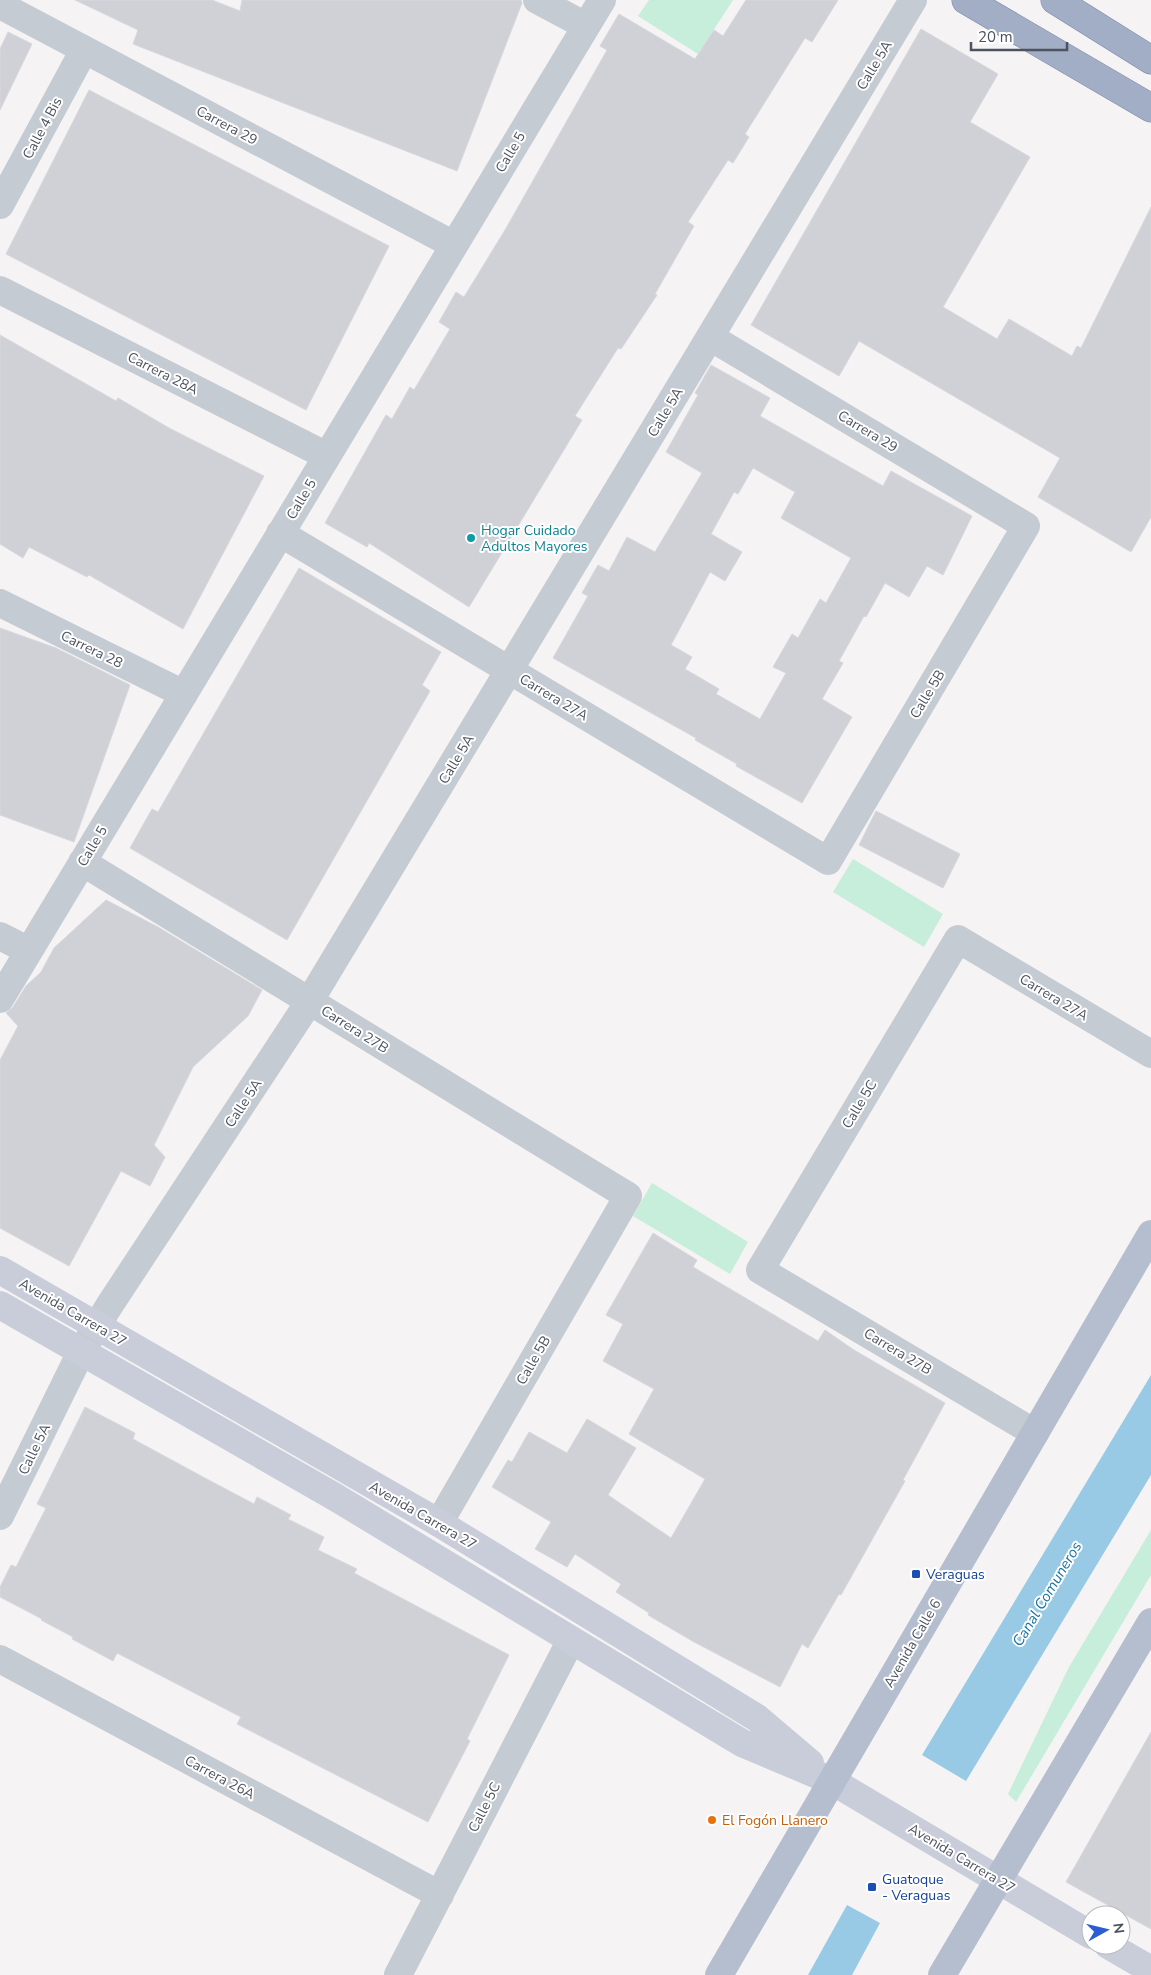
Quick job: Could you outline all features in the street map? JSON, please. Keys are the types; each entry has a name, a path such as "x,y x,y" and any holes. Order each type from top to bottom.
{"highway":[{"path":"966,0 1151,108"},
{"path":"1055,0 1151,60"}],"main road":[{"name":"Avenida Calle 6","path":"719,1975 1151,1234"},
{"name":"Avenida Carrera 27","path":"0,1270 439,1523 758,1718 832,1781"},
{"name":"Avenida Carrera 27","path":"0,1305 335,1497 742,1743 832,1781 1081,1929"},
{"path":"942,1975 1151,1622"},
{"path":"1125,1955 1151,1970"}],"street":[{"path":"537,0 586,26"},
{"name":"Calle 5","path":"0,998 602,0"},
{"name":"Calle 5A","path":"0,1516 81,1352 98,1327 109,1306 309,1002 913,0"},
{"name":"Carrera 29","path":"0,5 454,245"},
{"name":"Calle 4 Bis","path":"0,205 84,50"},
{"name":"Carrera 28A","path":"0,290 327,456"},
{"name":"Carrera 29","path":"710,337 1026,526"},
{"name":"Calle 5B","path":"828,861 1026,526"},
{"name":"Carrera 27A","path":"280,533 828,861"},
{"name":"Carrera 28","path":"0,603 184,694"},
{"name":"Carrera 27B","path":"82,862 628,1196"},
{"path":"0,936 29,951"},
{"name":"Carrera 27A","path":"958,939 1151,1054"},
{"name":"Calle 5C","path":"760,1270 958,939"},
{"name":"Calle 5B","path":"439,1523 628,1196"},
{"name":"Carrera 27B","path":"760,1270 1035,1433"},
{"name":"Calle 5C","path":"398,1975 571,1640"},
{"name":"Carrera 26A","path":"0,1659 440,1895"}],"green space":[{"path":"649,0 733,0 698,54 638,16"},
{"path":"853,859 943,914 924,947 833,892"},
{"path":"652,1183 748,1242 730,1274 633,1216"},
{"path":"1151,1530 1151,1575 1016,1802 1008,1794 1069,1667"}],"water":[{"name":"Canal Comuneros","path":"1151,1375 1151,1475 966,1781 922,1755"},
{"path":"847,1905 880,1923 852,1975 808,1975"}],"building":[{"path":"75,0 212,0 240,11 242,0 521,0 522,3 457,171 133,44 138,30"},
{"path":"746,0 838,0 812,42 805,38 745,134 749,137 733,163 728,160 688,222 694,226 655,294 657,295 621,349 618,348 575,416 582,420 469,607 369,543 367,547 325,523 386,415 392,419 410,387 414,390 450,329 439,322 456,292 464,297 505,230 607,50 600,46 619,14 695,59 714,30 723,36"},
{"path":"921,29 998,74 970,122 1030,157 943,307 997,339 1009,319 1072,356 1077,346 1081,348 1151,207 1151,517 1131,552 1038,497 1060,458 859,341 839,376 751,325"},
{"path":"8,32 32,44 0,110 0,49"},
{"path":"89,90 389,246 306,410 6,254"},
{"path":"0,335 116,401 118,398 169,428 264,476 183,629 89,575 87,577 29,547 23,558 0,544"},
{"path":"711,365 770,398 760,416 883,486 891,471 972,516 943,575 927,566 909,597 885,583 866,617 864,616 839,661 843,663 822,699 852,717 802,803 736,766 737,764 695,740 696,738 553,658 588,596 582,593 598,565 609,571 627,537 655,552 702,473 666,452 698,395 695,393","holes":["753,468 795,492 781,518 851,558 826,603 820,599 798,638 792,634 773,667 786,673 760,719 716,694 719,689 685,669 692,657 671,645 710,572 725,581 742,552 711,534 734,492 738,494"]},
{"path":"299,568 441,652 422,685 430,691 287,940 130,848 152,809 158,812"},
{"path":"0,628 56,648 130,685 74,842 0,815"},
{"path":"876,811 960,854 943,888 859,845"},
{"path":"106,900 158,927 262,990 248,1016 193,1067 154,1145 165,1157 150,1186 121,1171 69,1266 0,1228 0,1060 18,1026 6,1013 13,1007 26,986 41,972 54,948"},
{"path":"653,1233 697,1260 693,1267 818,1341 825,1330 854,1350 945,1403 903,1480 905,1481 841,1595 839,1594 808,1648 802,1644 780,1687 694,1642 648,1615 649,1613 616,1592 621,1584 575,1554 567,1567 535,1549 551,1522 492,1487 508,1460 512,1462 529,1432 567,1453 587,1419 636,1448 608,1495 671,1538 705,1479 629,1434 654,1389 603,1361 623,1324 606,1315"},
{"path":"85,1407 135,1433 133,1439 254,1504 257,1497 291,1515 288,1519 324,1537 318,1550 357,1569 354,1573 509,1655 467,1739 470,1741 428,1822 237,1724 241,1717 117,1653 113,1661 72,1639 73,1637 42,1619 0,1597 0,1587 11,1565 16,1567 46,1508 37,1504"},
{"path":"1151,1732 1151,1929 1131,1918 1131,1905 1108,1905 1066,1882"}],"place":[{"name":"Hogar Cuidado Adultos Mayores","path":"471,538"},
{"name":"Veraguas","path":"916,1574"},
{"name":"El Fogón Llanero","path":"712,1820"},
{"name":"Guatoque - Veraguas","path":"872,1887"}]}
